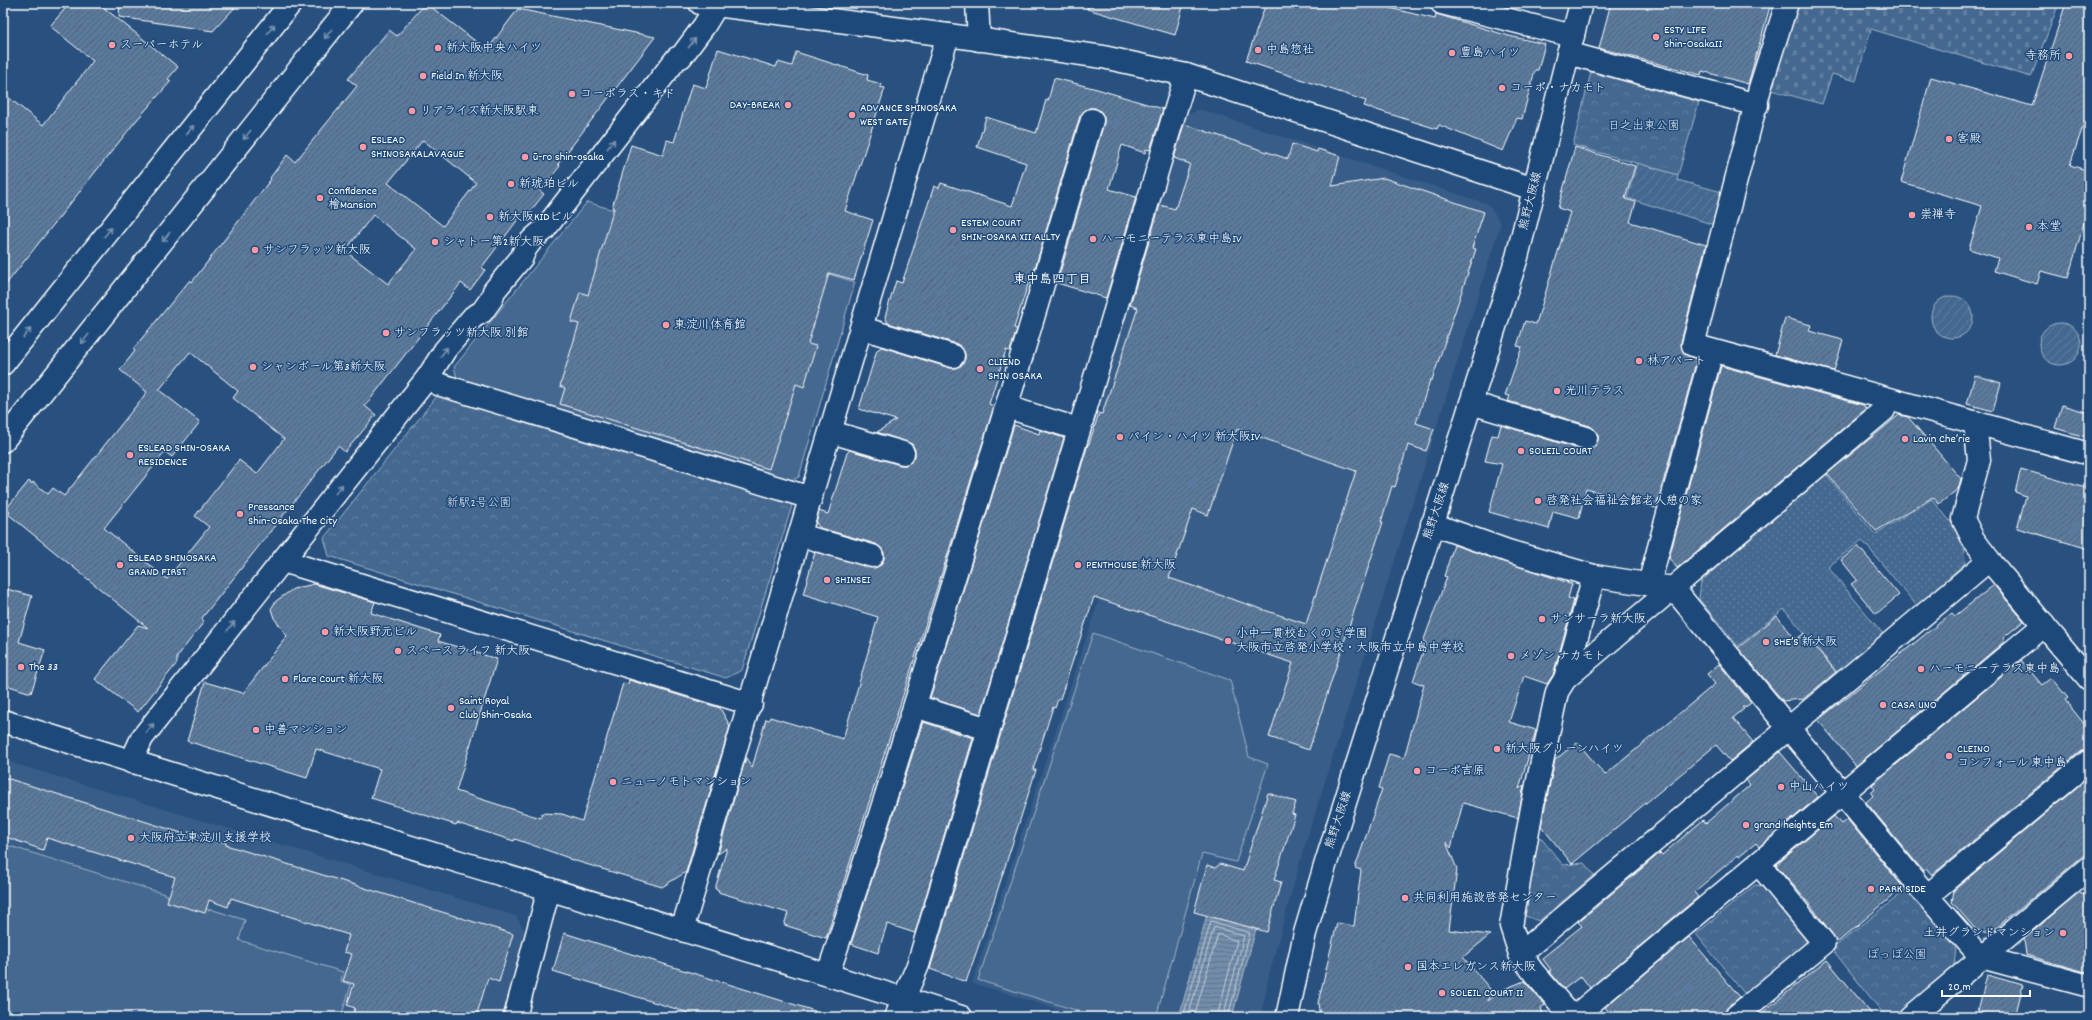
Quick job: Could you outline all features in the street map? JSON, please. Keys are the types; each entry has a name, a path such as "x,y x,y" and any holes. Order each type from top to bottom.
{"street":[{"path":"3,364 291,3"},
{"path":"3,442 352,3"},
{"path":"977,3 979,40"},
{"path":"1442,3 1757,105"},
{"name":"熊野大阪線","path":"1287,1017 1305,933 1324,866 1517,257 1581,3"},
{"path":"1787,3 1760,88 1757,105 1693,345 2089,454"},
{"path":"132,762 142,738 428,377 445,350 473,317 482,312 492,298 494,291 522,257 523,250 535,236 544,230 677,58 681,57 704,26 712,4 1103,57 1186,75 1534,189"},
{"path":"682,930 751,704 948,35"},
{"path":"900,1008 918,966 1078,429 1186,75"},
{"path":"828,974 915,706 1007,406 1092,120"},
{"path":"862,328 953,356"},
{"path":"1649,584 1712,351"},
{"path":"428,377 438,384 811,498"},
{"path":"1565,679 1884,410 1887,399"},
{"path":"1471,404 1586,438"},
{"path":"1007,406 1078,429"},
{"path":"1975,422 1979,460 1963,519 1973,539 1989,560 2089,679"},
{"path":"830,432 903,453"},
{"path":"1432,524 1508,550 1594,576 1673,588 1927,896 1981,957 2089,986"},
{"path":"800,535 872,556"},
{"path":"1520,954 1989,560"},
{"path":"283,561 751,704"},
{"path":"1594,576 1565,679 1557,692 1536,792 1511,926 1520,954 1534,973 1573,1017 1844,794 2044,625"},
{"path":"915,706 988,729"},
{"path":"3,721 132,762 828,974 900,1008 961,1017"},
{"path":"1927,896 2089,761"},
{"path":"1735,1017 1824,943 1759,864"},
{"path":"1911,1017 2089,868"},
{"path":"515,1017 549,889"}],"shaded area":[{"name":"小中一貫校むくのき学園 大阪市立啓発小学校・大阪市立中島中学校","path":"1199,109 1488,204 1501,223 1301,858 1269,975 1261,1017 1083,1017 972,983 1157,425 1096,406 1183,117"},
{"name":"大阪府立東淀川支援学校","path":"3,760 516,916 525,931 503,1017 3,1017"}],"green space":[{"path":"1799,3 2059,3 2031,77 1871,29 1856,81 1832,74 1822,104 1771,90"},
{"name":"日之出東公園","path":"1591,72 1699,102 1678,175 1573,145"},
{"path":"1637,163 1678,175 1677,180 1726,193 1718,226 1627,198"},
{"name":"東淀川体育館","path":"587,202 855,282 799,477 787,482 457,378 454,367"},
{"path":"1952,296 1967,302 1973,317 1967,332 1952,338 1937,332 1931,317 1937,302"},
{"path":"2060,323 2075,329 2081,344 2075,359 2060,365 2045,359 2039,344 2045,329"},
{"name":"新駅2号公園","path":"441,391 793,502 742,670 726,678 329,556 324,538"},
{"path":"1826,475 1875,534 1932,499 1954,526 1964,545 1965,563 1917,606 1862,540 1828,567 1883,634 1837,672 1784,609 1738,646 1699,599 1701,581"},
{"path":"1093,633 1230,680 1249,757 1268,764 1236,862 1202,854 1156,1017 1098,1017 978,980"},
{"path":"1536,832 1563,865 1584,863 1594,875 1539,921 1520,914"},
{"path":"3,844 168,895 167,897 245,920 239,940 343,972 341,981 351,985 341,1017 3,1017"},
{"path":"1755,885 1764,886 1806,938 1806,949 1748,998 1696,934"},
{"name":"ぽっぽ公園","path":"1907,889 1956,947 1954,966 1893,1017 1886,1017 1832,949"}],"water":[{"path":"1207,915 1256,929 1232,1017 1179,1017"}],"building":[{"path":"70,3 98,3 178,67 168,79 171,81 135,122 3,288 3,93 43,125 93,61 50,26"},
{"path":"120,3 239,3 213,31 119,17"},
{"path":"426,3 487,50 518,9 655,37 558,164 560,166 540,191 544,194 529,213 525,210 482,267 485,270 470,290 461,283 365,406 376,415 345,452 338,446 202,618 203,623 177,657 177,663 138,712 95,679 138,625 148,628 8,514 10,512 6,509 29,481 32,484 33,482 48,494 53,488 64,496 147,392 120,370 135,351 133,349 190,280 192,282 271,179 270,178 287,155 295,162 357,86 348,79 389,30 397,36","holes":["423,140 476,183 443,226 388,183","373,215 416,249 388,284 345,251","190,352 238,391 233,398 284,439 257,474 239,460 195,516 209,527 167,579 104,528 165,452 172,457 200,422 159,390"]},
{"path":"1088,3 1184,3 1175,35 1087,9"},
{"path":"1266,3 1369,3 1435,19 1436,14 1509,36 1545,44 1538,70 1535,70 1522,119 1517,118 1503,151 1439,125 1437,129 1364,106 1366,101 1246,61"},
{"name":"ESTY LIFE Shin-OsakaII","path":"1611,3 1771,3 1748,84 1702,71 1701,75 1599,48"},
{"path":"2066,3 2089,3 2089,108 2070,165 2089,171 2089,206 2068,278 2041,271 2037,284 1994,271 1998,258 1969,249 1982,206 1901,182 1931,77 2032,106"},
{"path":"718,49 776,67 778,62 792,66 796,52 868,75 867,80 881,84 880,87 885,88 845,211 873,220 854,280 829,273 808,344 816,346 804,387 796,384 769,469 560,404 565,388 560,386 579,324 571,322 580,292 588,295 631,145 663,155 667,140 674,142 692,84 706,88"},
{"path":"1054,78 1163,109 1150,150 1146,149 1145,153 1122,145 1109,189 1136,197 1106,298 1057,283 1104,123 1104,117 1101,112 1095,108 1089,108 1080,116 1033,275 1031,275 1014,328 1017,329 1010,351 1006,350 989,404 994,406 826,938 784,925 788,913 718,892 719,890 715,889 727,848 718,854 746,757 752,768 766,719 769,720 770,717 843,739 878,617 803,594 815,552 875,568 881,565 884,559 884,553 876,544 820,528 816,523 819,511 828,514 847,453 850,450 900,465 906,465 915,457 915,450 912,444 877,432 896,420 859,409 877,350 882,347 950,368 956,368 962,365 965,359 965,354 962,348 957,344 888,323 885,317 896,281 902,283 934,186 939,188 941,183 1012,206 1026,163 977,147 986,117 1036,133 1046,100 1048,101"},
{"path":"1184,124 1288,159 1292,144 1317,152 1318,149 1340,156 1332,186 1384,178 1484,212 1472,248 1476,249 1416,423 1434,429 1426,451 1408,445 1395,487 1392,486 1381,522 1383,522 1309,750 1269,737 1293,663 1094,597 1060,699 1058,699 1055,708 1053,707 1033,770 1036,770 966,982 930,969 1088,444 1099,413 1102,414 1138,308 1130,305 1160,205 1175,209 1190,164 1174,158","holes":["1237,429 1356,471 1306,624 1169,578 1193,509 1208,515"]},
{"path":"1575,147 1635,166 1625,199 1636,202 1630,222 1706,245 1681,342 1684,354 1697,359 1656,508 1586,489 1579,518 1553,511 1549,529 1489,512 1502,464 1485,461 1492,435 1498,436 1501,425 1582,450 1588,450 1594,447 1598,441 1598,435 1590,426 1508,401 1510,396 1505,395 1522,347 1517,346 1525,321 1536,324 1570,212 1558,208"},
{"path":"1785,318 1811,325 1809,331 1843,340 1834,371 1775,355"},
{"path":"1721,366 1863,405 1866,409 1677,568 1669,558"},
{"path":"1975,375 2001,383 1993,411 1967,404"},
{"path":"2062,405 2089,413 2089,438 2055,428"},
{"path":"1899,415 1908,417 1961,479 1958,489 1939,504 1933,497 1876,531 1827,474"},
{"path":"1014,425 1039,434 1040,430 1064,438 981,714 930,698"},
{"path":"2021,469 2089,489 2089,549 2017,528 2026,496 2015,492"},
{"path":"1454,545 1572,584 1568,598 1574,600 1553,675 1547,684 1524,676 1509,722 1536,730 1519,789 1524,785 1518,818 1463,803 1451,848 1446,842 1457,869 1449,930 1490,935 1463,957 1490,989 1488,1001 1502,990 1524,981 1545,1005 1541,1008 1544,1017 1320,1017 1318,1003 1337,923 1354,926 1361,870 1355,868 1382,789 1379,788 1389,754 1404,758 1424,685 1413,681 1426,643 1423,642 1447,577 1444,576"},
{"path":"1858,546 1899,595 1876,614 1851,584 1857,580 1841,560"},
{"path":"314,584 375,602 371,613 440,635 438,641 497,659 456,791 540,818 542,813 562,814 582,821 623,683 628,684 629,680 720,708 730,726 686,872 662,887 569,859 515,839 514,841 457,823 456,825 371,798 380,769 316,749 307,778 187,741 205,682 243,693 287,636 274,618 271,609 276,601 293,589"},
{"path":"1994,585 2024,621 2003,638 2005,641 1856,766 1818,720 1952,613 1955,616"},
{"name":"The 33","path":"3,588 32,596 19,642 45,650 31,693 3,684"},
{"path":"1777,616 1796,640 1804,633 1836,672 1802,700 1783,701 1738,648"},
{"path":"2021,660 2042,685 2051,678 2068,698 2065,700 2089,730 2089,749 2081,751 1932,875 1926,868 1923,871 1866,802 1873,796 1871,793 1875,789 1872,785"},
{"path":"1719,664 1751,703 1742,707 1744,709 1733,718 1753,742 1730,761 1716,745 1572,864 1541,826 1555,760 1577,742 1605,775 1715,684 1707,674"},
{"path":"923,722 973,738 915,933 887,924 878,953 851,944"},
{"path":"1780,752 1818,797 1759,847 1756,843 1739,857 1738,855 1694,892 1698,897 1590,988 1581,976 1564,989 1549,971 1551,970 1542,958 1582,926 1578,922 1660,853 1662,855 1703,820 1706,823 1750,785 1746,780"},
{"path":"3,777 188,835 189,831 226,843 226,845 513,934 499,982 488,978 476,1017 352,1017 355,1008 347,1005 354,984 343,981 352,954 344,952 349,935 231,898 228,907 209,900 205,913 167,902 175,877 47,838 43,850 3,836"},
{"path":"2089,777 2089,851 1990,933 1976,930 1952,902 1954,890"},
{"path":"1268,793 1296,802 1292,814 1295,815 1274,880 1281,882 1267,932 1194,912 1207,865 1215,868 1220,864 1243,871"},
{"path":"1834,816 1841,824 1847,819 1903,887 1838,942 1812,907 1776,865"},
{"name":"土井グランドマンション","path":"2078,893 2089,896 2089,973 2026,955 2024,939"},
{"path":"564,933 815,1011 814,1017 702,1017 553,971"},
{"path":"1689,937 1740,997 1727,1008 1723,1017 1613,1017 1605,1007"},
{"path":"1827,960 1874,1017 1757,1017"},
{"path":"1987,975 2023,985 2015,1017 1996,1017 1978,1012"}],"place":[{"name":"ESTY LIFE Shin-OsakaII","path":"1656,37"},
{"name":"スーパーホテル","path":"112,45"},
{"name":"新大阪中央ハイツ","path":"438,48"},
{"name":"中島惣社","path":"1258,50"},
{"name":"豊島ハイツ","path":"1452,53"},
{"name":"寺務所","path":"2069,56"},
{"name":"Field In 新大阪","path":"423,76"},
{"name":"コーポ・ナカモト","path":"1502,88"},
{"name":"コーポラス・キド","path":"572,94"},
{"name":"DAY-BREAK","path":"788,105"},
{"name":"リアライズ新大阪駅東","path":"412,111"},
{"name":"ADVANCE SHINOSAKA WEST GATE","path":"852,115"},
{"name":"客殿","path":"1949,139"},
{"name":"ESLEAD SHINOSAKALAVAGUE","path":"363,147"},
{"name":"ū-ro shin-osaka","path":"525,157"},
{"name":"新琥珀ビル","path":"511,184"},
{"name":"Confidence 檜Mansion","path":"320,198"},
{"name":"崇禅寺","path":"1912,215"},
{"name":"新大阪KIDビル","path":"490,217"},
{"name":"本堂","path":"2029,227"},
{"name":"ESTEM COURT SHIN-OSAKA XII ALLTY","path":"953,230"},
{"name":"ハーモニーテラス東中島IV","path":"1093,239"},
{"name":"シャトー第2新大阪","path":"435,242"},
{"name":"サンフラッツ新大阪","path":"255,250"},
{"name":"東淀川体育館","path":"666,325"},
{"name":"サンフラッツ新大阪 別館","path":"386,333"},
{"name":"林アパート","path":"1639,361"},
{"name":"シャンボール第3新大阪","path":"253,367"},
{"name":"CLIEND SHIN OSAKA","path":"980,369"},
{"name":"光川テラス","path":"1557,391"},
{"name":"パイン・ハイツ 新大阪IV","path":"1120,437"},
{"name":"Lavin Che’rie","path":"1905,439"},
{"name":"SOLEIL COURT","path":"1521,451"},
{"name":"ESLEAD SHIN-OSAKA RESIDENCE","path":"130,455"},
{"name":"啓発社会福祉会館老人憩の家","path":"1538,501"},
{"name":"Pressance Shin-Osaka The City","path":"240,514"},
{"name":"ESLEAD SHINOSAKA GRAND FIRST","path":"120,565"},
{"name":"PENTHOUSE 新大阪","path":"1078,565"},
{"name":"SHINSEI","path":"827,580"},
{"name":"サンサーラ新大阪","path":"1542,619"},
{"name":"新大阪野元ビル","path":"325,632"},
{"name":"小中一貫校むくのき学園 大阪市立啓発小学校・大阪市立中島中学校","path":"1228,641"},
{"name":"SHE’S 新大阪","path":"1766,642"},
{"name":"スペース ライフ 新大阪","path":"398,651"},
{"name":"メゾン ナカモト","path":"1511,656"},
{"name":"The 33","path":"21,667"},
{"name":"ハーモニーテラス東中島","path":"1921,669"},
{"name":"Flare Court 新大阪","path":"285,679"},
{"name":"CASA UNO","path":"1883,705"},
{"name":"Saint Royal Club Shin-Osaka","path":"451,708"},
{"name":"中善マンション","path":"256,730"},
{"name":"新大阪グリーンハイツ","path":"1497,749"},
{"name":"CLEINO コンフォール 東中島","path":"1949,756"},
{"name":"コーポ吉原","path":"1417,771"},
{"name":"ニューノモトマンション","path":"613,782"},
{"name":"中山ハイツ","path":"1781,787"},
{"name":"grand heights Em","path":"1746,825"},
{"name":"大阪府立東淀川支援学校","path":"131,838"},
{"name":"PARK SIDE","path":"1871,889"},
{"name":"共同利用施設啓発センター","path":"1405,898"},
{"name":"土井グランドマンション","path":"2063,933"},
{"name":"国本エレガンス新大阪","path":"1408,967"},
{"name":"SOLEIL COURT II","path":"1442,993"}],"district":[{"name":"東中島四丁目","path":"1052,280"}]}
